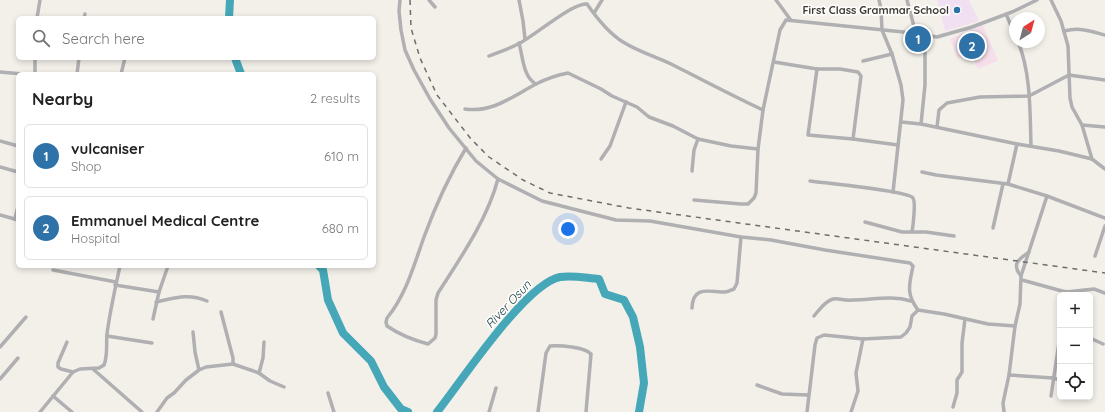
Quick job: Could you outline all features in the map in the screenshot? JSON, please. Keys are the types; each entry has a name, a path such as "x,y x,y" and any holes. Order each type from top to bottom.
{"street":[{"path":"37,16 40,0"},
{"path":"400,0 399,11 401,30 405,50 414,70 430,99 449,128 476,161 498,179 542,201 590,215 616,220 650,221 741,237 771,240 833,252 910,263 913,266 909,284 909,293 911,301 918,310 988,324 1015,326"},
{"path":"429,0 435,7"},
{"path":"519,0 525,39"},
{"path":"594,13 602,0"},
{"path":"776,0 790,19"},
{"path":"879,0 882,30 892,54 901,85 903,100 893,192"},
{"path":"907,0 916,34"},
{"path":"694,200 748,204 754,198 756,193 758,149 763,110 780,30 783,22 786,20 790,19 930,37 944,36 1006,14 1037,0"},
{"path":"1051,0 1064,31 1068,46 1070,98 1072,107 1082,125 1092,158"},
{"path":"489,56 519,44 581,4 587,4 617,38 623,42 763,110"},
{"path":"1006,14 1009,21"},
{"path":"1064,31 1075,28 1086,29 1104,34 1105,29"},
{"path":"922,124 925,85 925,52 926,44 930,37"},
{"path":"519,44 527,76 536,84"},
{"path":"1020,48 1026,64 1031,146"},
{"path":"863,61 892,54"},
{"path":"35,60 35,72"},
{"path":"77,72 79,60"},
{"path":"122,72 125,60"},
{"path":"774,62 816,69 840,69 855,71 860,74 854,139"},
{"path":"816,69 808,135 898,145"},
{"path":"0,72 16,73"},
{"path":"465,109 476,111 492,107 503,103 536,84 568,73 637,107 649,117 673,126 698,139 731,146 758,149"},
{"path":"937,127 938,110 947,103 980,97 1029,96 1069,75 1105,80"},
{"path":"601,159 610,146 626,102"},
{"path":"901,122 922,124 1092,158 1105,169"},
{"path":"1082,125 1105,127"},
{"path":"692,171 694,150 698,139"},
{"path":"0,141 16,145"},
{"path":"1008,184 1017,144"},
{"path":"466,148 454,168 434,211 401,297 386,322 387,326 414,341 428,344 435,338 436,300 438,293 476,231 494,193 498,179"},
{"path":"0,167 16,171"},
{"path":"922,172 1008,184 1047,196 1105,218"},
{"path":"810,181 893,192 913,198 912,232"},
{"path":"993,228 1003,184"},
{"path":"1004,412 1003,402 1009,375 1015,326 1020,304 1021,278 1047,196"},
{"path":"0,215 16,220"},
{"path":"865,222 902,232 926,232 954,236"},
{"path":"1096,256 1105,226"},
{"path":"692,308 692,300 697,294 710,290 726,292 734,288 737,283 738,276 741,237"},
{"path":"1021,278 1017,267 1017,262 1020,258 1030,252"},
{"path":"40,412 73,372 80,369 102,367 105,362 107,336 120,268"},
{"path":"154,319 156,302 167,268"},
{"path":"53,270 159,292"},
{"path":"1021,278 1061,292"},
{"path":"1078,292 1094,289 1105,292"},
{"path":"156,302 186,296 198,297 207,301"},
{"path":"814,316 820,308 828,301 833,299 851,300 900,298 911,301"},
{"path":"807,412 808,395 817,338 824,335 863,339 901,337 910,327 912,316 918,310"},
{"path":"221,312 234,358 233,364"},
{"path":"0,347 26,317"},
{"path":"953,407 957,393 958,380 962,372 962,343 965,319"},
{"path":"193,332 199,370"},
{"path":"107,336 152,343"},
{"path":"851,412 858,391 856,373 863,339"},
{"path":"1093,339 1104,344"},
{"path":"67,342 58,367 73,372"},
{"path":"259,373 263,358 264,342"},
{"path":"538,412 545,359 548,348 554,346 571,347 588,351 591,354 586,412"},
{"path":"1051,396 1057,354"},
{"path":"0,379 18,358"},
{"path":"157,412 167,398 199,370 206,367 233,364 259,373 270,381 284,387"},
{"path":"93,369 142,412"},
{"path":"1009,375 1057,379"},
{"path":"757,385 782,394 808,395"},
{"path":"489,412 496,388"},
{"path":"328,393 334,412"},
{"path":"53,396 72,412"}],"shaded area":[{"name":"First Class Grammar School","path":"937,0 969,0 979,21 945,31"},
{"path":"983,25 998,61 978,69 971,54 958,59 950,39"}],"waterway":[{"name":"River Osun","path":"229,16 230,0"},
{"name":"River Osun","path":"236,60 240,72"},
{"name":"River Osun","path":"321,268 323,270 328,300 343,333 371,361 384,387 401,409 408,412"},
{"name":"River Osun","path":"437,412 494,336 529,297 546,284 560,277 569,276 599,279 605,294 624,300 633,317 640,347 644,383 639,412"}],"railway":[{"path":"410,0 411,28 420,58 437,95 471,139 489,157 523,180 550,193 629,208 1105,273"}],"place":[{"name":"First Class Grammar School","path":"957,10"},
{"name":"vulcaniser","path":"918,39"},
{"name":"Emmanuel Medical Centre","path":"972,46"}]}
